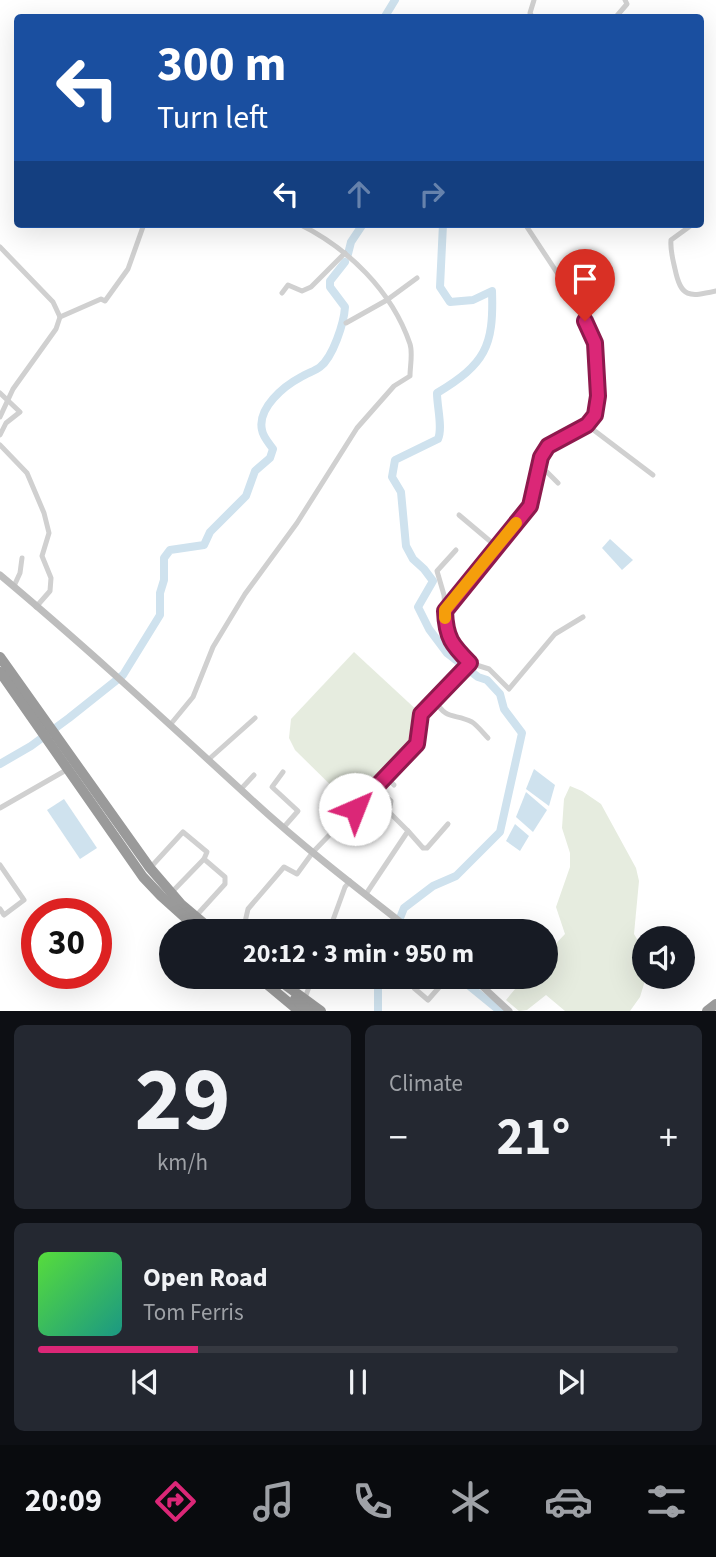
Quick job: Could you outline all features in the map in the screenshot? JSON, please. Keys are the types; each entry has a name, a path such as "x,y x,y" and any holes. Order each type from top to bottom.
{"highway":[{"path":"0,657 53,741 149,868 198,919"},
{"path":"0,672 41,723"},
{"path":"53,741 68,769 143,877 187,919"},
{"path":"272,989 297,1010"},
{"path":"286,989 309,1011"},
{"path":"289,989 315,1011"},
{"path":"292,989 321,1011"},
{"path":"707,1011 716,1004"}],"street":[{"path":"618,14 627,4 625,0"},
{"path":"0,417 60,317 101,299 105,301 128,269 143,228"},
{"path":"170,725 194,697 213,647 245,594 297,523 357,428 394,386 410,376 411,346 387,300 345,253 307,228"},
{"path":"445,610 530,506 541,457 548,446 587,425 595,415 598,396 595,343 575,300 528,228"},
{"path":"688,228 671,240 678,285 682,291 691,295 716,291"},
{"path":"0,247 53,302 60,317"},
{"path":"282,293 288,285 302,291 311,287 345,253"},
{"path":"346,323 387,300 417,278"},
{"path":"0,393 20,412 6,423 0,435"},
{"path":"587,425 653,475"},
{"path":"0,445 27,473 44,513 48,533 42,556 51,578 50,590 36,607"},
{"path":"538,476 547,472 558,483"},
{"path":"459,515 497,547"},
{"path":"456,550 437,571 445,623 452,646 470,664 489,669 509,689 555,634 583,617"},
{"path":"14,586 21,570 22,558"},
{"path":"0,575 120,678 284,827 397,919"},
{"path":"246,919 247,909 284,867 297,874 313,852 417,744 421,714 470,664"},
{"path":"435,700 440,710 449,716 471,722 488,738"},
{"path":"208,760 255,718"},
{"path":"0,808 68,769"},
{"path":"283,772 272,787 298,811 284,827"},
{"path":"241,789 254,775"},
{"path":"386,777 394,785"},
{"path":"375,788 391,801 389,812 407,827 423,848 427,848 448,824"},
{"path":"366,894 408,831"},
{"path":"149,868 183,832 206,852 204,859 171,893"},
{"path":"195,917 227,880 204,859"},
{"path":"0,865 23,900 4,915 0,909"},
{"path":"333,919 345,887 350,881"},
{"path":"305,998 308,989"},
{"path":"415,989 428,1000 438,989"},
{"path":"485,989 509,1011"}],"shaded area":[{"path":"354,652 421,714 417,744 355,809 295,750 289,738 291,719"},
{"path":"570,786 601,804 636,868 639,881 635,926 632,926 632,989 642,989 630,1011 565,1011 546,995 527,1010 519,1011 506,1000 515,989 558,989 558,941 565,934 556,907 570,867 570,853 562,828 564,799"}],"water":[{"path":"610,539 633,560 622,570 602,548"},
{"path":"534,769 555,785 549,806 526,789"},
{"path":"526,792 547,810 533,832 516,817"},
{"path":"64,799 97,848 80,859 47,810"},
{"path":"515,824 529,836 520,851 506,841"}],"waterway":[{"path":"386,14 395,0"},
{"path":"348,254 351,242 360,228"},
{"path":"400,918 404,908 433,886 456,876 500,832 522,733 504,709 500,694 487,680 478,677 447,653 429,629 418,607 433,581 413,559 406,546 401,492 392,477 395,460 438,439 440,423 437,393 476,363 488,340 491,326 492,291 473,300 450,302 440,287 443,228"},
{"path":"0,764 31,746 123,675 160,615 164,558 170,550 204,545 210,532 246,496 255,471 270,458 273,449 262,430 268,406 287,386 320,367 329,356 340,330 345,307 330,287 330,281 345,262"},
{"path":"378,989 378,1011"},
{"path":"473,989 500,1011"}],"slow traffic":[{"path":"445,618 445,610 516,523"}],"route":[{"path":"355,809 417,744 421,714 470,663 452,646 445,623 445,611 530,506 541,457 548,446 587,425 595,415 598,396 595,343 585,321"}]}
